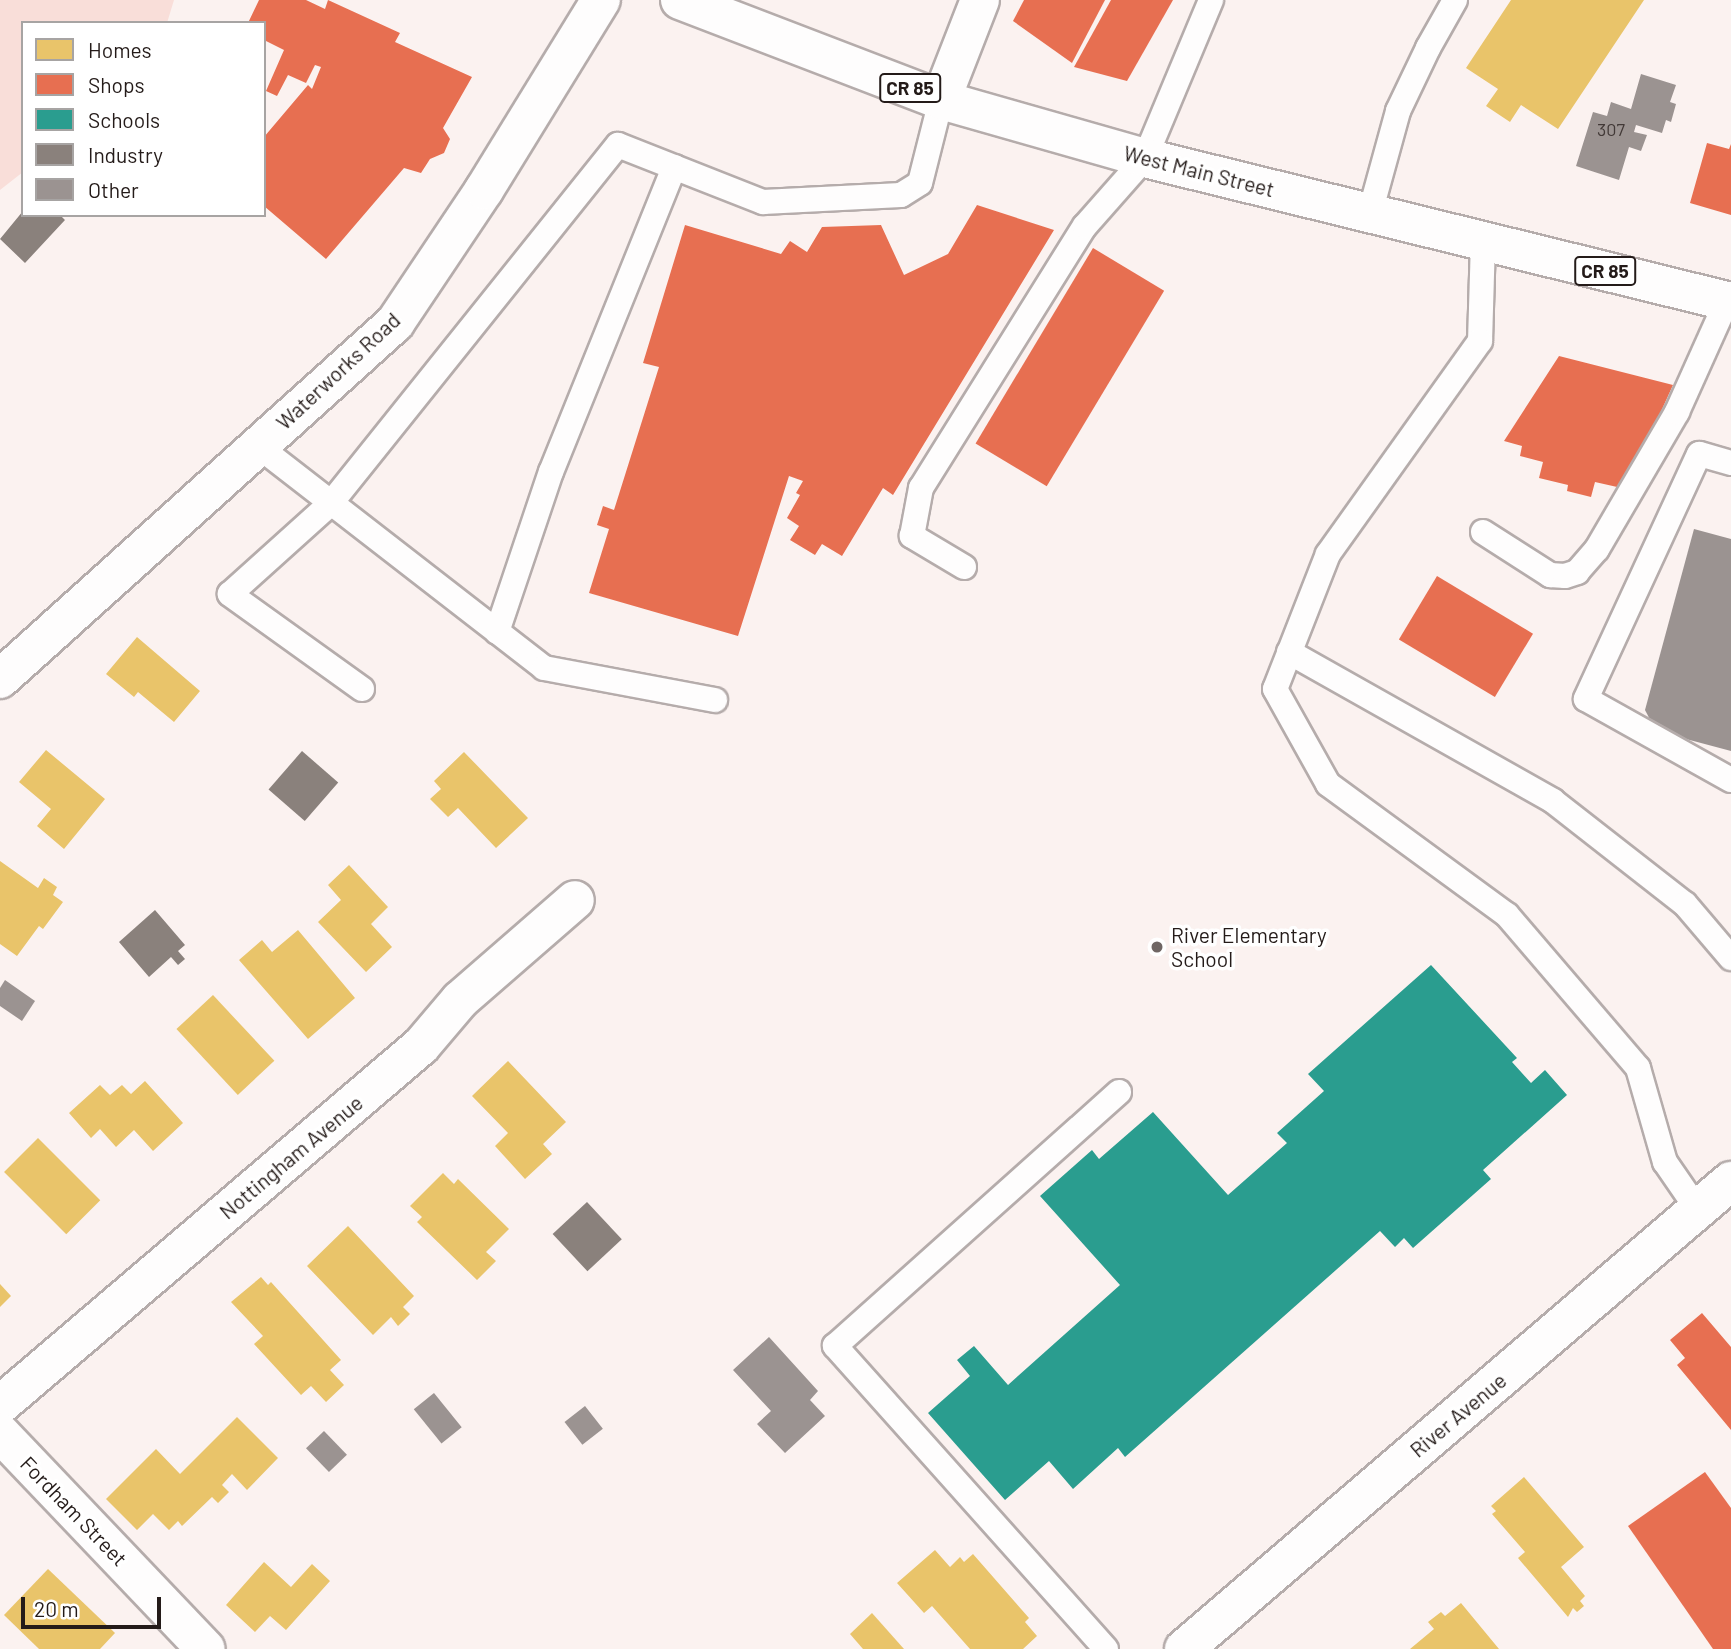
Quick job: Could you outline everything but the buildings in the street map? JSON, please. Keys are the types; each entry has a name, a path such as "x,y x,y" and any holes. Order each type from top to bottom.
{"street":[{"name":"Waterworks Road","path":"0,679 395,323 484,190 601,0"},
{"name":"West Main Street","path":"680,0 941,100 1145,158 1729,302"},
{"path":"941,100 980,0"},
{"name":"Nottingham Avenue","path":"0,1405 421,1046 460,1000 575,900"},
{"name":"River Avenue","path":"1185,1649 1731,1181"},
{"name":"Fordham Street","path":"0,1433 206,1649"}],"lane":[{"path":"964,567 912,536 921,488 1085,226 1145,158 1211,0"},
{"path":"1370,213 1398,110 1427,48 1455,0"},
{"path":"362,689 230,594 331,503 618,145 763,202 901,195 920,183 941,100"},
{"path":"497,632 551,472 674,167"},
{"path":"1483,241 1480,341 1328,554 1275,689 1328,783 1507,915 1638,1068 1665,1162 1698,1210"},
{"path":"1483,532 1550,575 1565,576 1577,572 1597,550 1677,412 1729,302"},
{"path":"258,446 544,668 715,700"},
{"path":"1731,463 1699,454 1586,699 1731,780"},
{"path":"1289,652 1553,801 1685,904 1731,958"},
{"path":"1106,1649 835,1346 1119,1092"}],"shaded area":[{"path":"0,0 174,0 168,21 21,21 21,174 0,190"}],"place":[{"name":"River Elementary School","path":"1157,947"}]}
